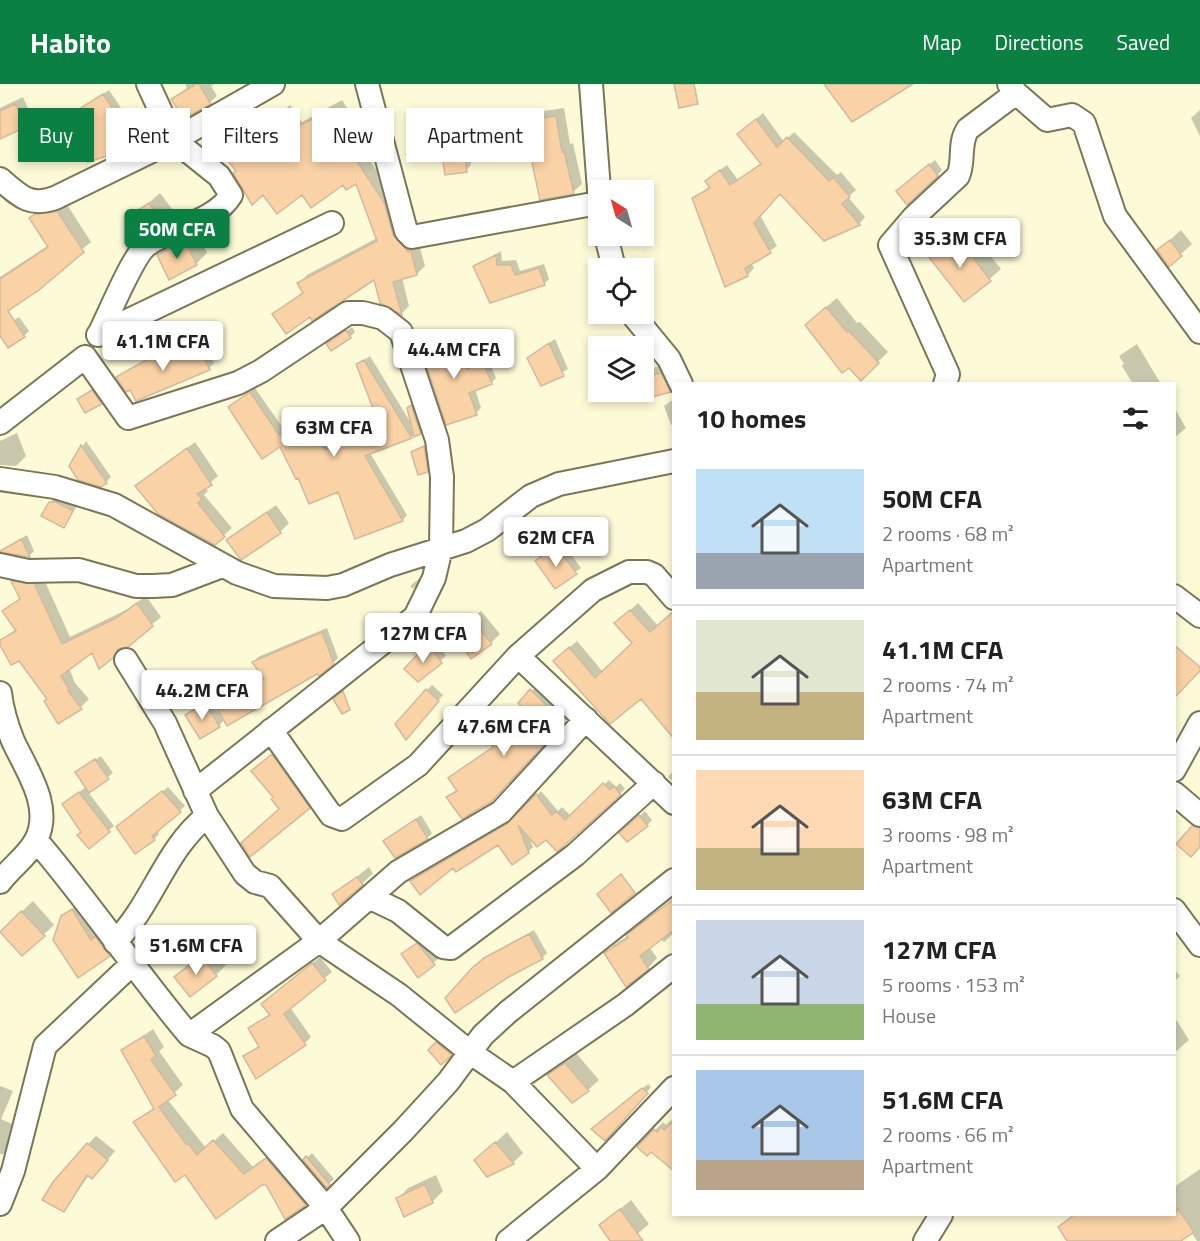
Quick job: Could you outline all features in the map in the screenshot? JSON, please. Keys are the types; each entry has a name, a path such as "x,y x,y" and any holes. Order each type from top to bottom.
{"street":[{"path":"148,84 159,108"},
{"path":"190,131 273,84"},
{"path":"367,84 406,231 412,237 588,205"},
{"path":"591,84 598,180"},
{"path":"946,382 948,374 890,245 914,217 958,176 962,168 964,134 1013,89 1047,120 1072,115 1084,123 1114,216 1200,332"},
{"path":"0,423 85,357 141,250 165,233 204,216 227,201 231,195 219,176 190,153"},
{"path":"0,179 29,201 41,203 128,162"},
{"path":"99,334 332,223"},
{"path":"85,357 128,418 238,383 261,371 348,313 363,313 383,318 401,332 437,440 442,477 441,548 434,578 415,617 195,791"},
{"path":"640,324 669,359 680,382"},
{"path":"0,479 55,487 114,505 222,566 274,586 327,588 343,585 441,548 466,541 487,530 531,496 559,484 672,461"},
{"path":"0,566 28,571 79,570 136,586 153,586 172,585 222,566"},
{"path":"271,730 331,814 342,819 418,765 518,656 593,590 629,572 647,572 654,575 672,596"},
{"path":"1176,598 1200,616"},
{"path":"518,656 672,801"},
{"path":"126,660 165,723 207,816 245,874 255,882 270,886 319,941 399,995 471,1053 513,1082 597,1169"},
{"path":"0,693 6,741 39,796 42,824 36,840 0,882"},
{"path":"189,1035 319,941 371,898 398,872 501,812 586,719"},
{"path":"1176,764 1200,723"},
{"path":"371,898 398,911 443,947 451,948 575,855 654,783"},
{"path":"1176,795 1200,816"},
{"path":"115,942 141,911 187,834 207,816"},
{"path":"36,840 77,888 131,965 189,1035 219,1051 242,1109 326,1208 348,1241"},
{"path":"277,1241 326,1208 403,1131 471,1053 483,1035 508,1012 672,882"},
{"path":"1176,913 1200,945"},
{"path":"0,1204 13,1171 45,1046 131,965"},
{"path":"513,1082 625,1005 672,968"},
{"path":"508,1241 597,1169 672,1090"},
{"path":"925,1241 940,1216"}],"building":[{"path":"199,84 211,104 190,116 190,108 177,108 171,99"},
{"path":"674,84 694,84 698,104 679,108"},
{"path":"824,84 913,84 852,122"},
{"path":"103,94 112,108 106,108 106,156 94,160 94,108 81,108"},
{"path":"15,104 18,110 18,131 0,139 0,111"},
{"path":"556,116 562,152 564,151 574,194 540,200 532,162 544,162 544,118"},
{"path":"312,119 312,162 357,162 384,202 393,235 408,252 411,251 417,275 393,282 402,315 380,303 374,280 312,321 310,317 286,334 272,314 303,293 297,283 377,241 356,184 346,190 343,185 311,208 302,195 277,214 263,195 252,205 233,173 236,171 229,162 300,162 300,126"},
{"path":"756,119 777,147 787,137 829,181 833,177 850,197 842,204 860,225 824,241 780,194 754,223 771,253 745,268 748,276 725,287 692,198 710,188 705,181 720,170 730,185 761,164 737,134"},
{"path":"443,162 466,162 467,172 445,175"},
{"path":"929,164 938,176 907,205 896,191"},
{"path":"149,203 162,221 144,231 135,212"},
{"path":"57,211 84,252 39,290 8,311 25,337 8,348 0,336 0,279 48,247 29,218 35,214"},
{"path":"956,236 991,281 964,302 928,256"},
{"path":"1170,240 1182,256 1169,267 1157,250"},
{"path":"185,241 197,265 169,280 157,255"},
{"path":"496,255 497,265 511,265 515,275 539,268 545,285 490,303 473,266"},
{"path":"826,307 847,332 849,331 879,363 861,381 849,368 842,373 805,325"},
{"path":"346,330 351,338 331,351 326,344"},
{"path":"454,337 467,369 483,362 492,384 469,393 477,415 446,425 421,349"},
{"path":"549,343 564,376 541,386 527,358"},
{"path":"196,344 210,370 136,401 130,390 126,392 116,377 169,347 174,356"},
{"path":"364,360 412,438 365,456 403,521 355,539 338,492 309,504 298,478 296,479 280,447 262,459 228,407 250,392 279,435 306,418 325,450 381,429 356,364"},
{"path":"661,373 671,392 654,396 654,375"},
{"path":"92,390 102,404 85,413 77,399"},
{"path":"411,405 421,434 414,437 407,408"},
{"path":"81,445 107,483 101,487 78,480 69,466"},
{"path":"424,446 428,472 418,475 411,452"},
{"path":"187,448 212,485 197,494 202,499 198,503 225,537 215,545 158,514 135,486"},
{"path":"49,502 56,502 73,511 64,528 41,516"},
{"path":"267,512 281,533 241,560 226,540"},
{"path":"21,539 30,557 0,552 0,551"},
{"path":"556,546 577,574 555,589 535,561"},
{"path":"11,581 37,584 35,585 62,644 116,618 137,603 153,626 128,647 118,649 113,658 99,669 92,653 61,676 70,691 68,691 82,709 58,724 44,701 47,699 19,661 11,665 0,645 0,640 16,631 2,611 20,599"},
{"path":"630,610 650,632 672,613 672,737 641,699 610,724 553,661 569,647 595,678 632,643 614,623"},
{"path":"471,619 492,644 471,659 453,633"},
{"path":"322,632 334,664 319,676 317,674 227,726 218,710 259,686 257,682 264,679 252,662"},
{"path":"428,643 442,663 418,682 404,669"},
{"path":"1176,647 1200,667 1200,671 1176,696"},
{"path":"426,689 439,701 406,740 395,724"},
{"path":"530,689 564,723 492,801 462,819 446,797 457,791 448,778 493,747 487,739 526,711 518,703"},
{"path":"343,691 350,710 342,714 333,699"},
{"path":"205,703 220,727 200,739 185,715"},
{"path":"272,754 310,808 250,857 241,843 279,809 271,799 273,797 251,771"},
{"path":"95,759 109,779 89,793 75,772"},
{"path":"603,783 610,790 614,786 621,795 557,852 546,840 537,847 518,825 529,853 512,865 498,845 456,872 453,868 420,895 410,881 508,823 536,794 552,815 556,811 565,820"},
{"path":"162,791 181,812 152,836 155,840 135,854 116,827"},
{"path":"79,792 110,832 89,849 77,835 81,832 62,804"},
{"path":"639,815 648,826 627,842 619,833"},
{"path":"416,819 428,839 395,858 383,841"},
{"path":"1192,826 1200,828 1200,847 1191,857 1176,844"},
{"path":"621,874 635,893 611,913 597,894"},
{"path":"357,877 363,885 339,905 332,894"},
{"path":"672,900 672,932 640,956 649,969 626,987 604,953 628,938 626,935"},
{"path":"72,909 91,940 95,936 110,956 78,978 53,940 61,916"},
{"path":"21,911 45,936 22,956 0,932"},
{"path":"529,934 543,959 507,978 455,1013 445,998 472,968 484,958"},
{"path":"417,943 435,965 418,978 401,954"},
{"path":"201,956 217,976 190,997 174,977"},
{"path":"312,963 326,980 284,1014 306,1045 256,1079 243,1056 259,1047 248,1028 270,1015 261,1004"},
{"path":"144,1036 156,1056 151,1060 176,1095 159,1107 186,1144 188,1143 197,1155 213,1140 244,1174 266,1158 306,1205 285,1219 266,1185 262,1185 216,1219 185,1175 175,1182 133,1122 154,1109 121,1050"},
{"path":"436,1042 452,1055 441,1065 428,1050"},
{"path":"565,1063 589,1091 572,1103 547,1075"},
{"path":"642,1088 648,1093 605,1141 591,1129"},
{"path":"672,1123 672,1169 651,1152 647,1156 637,1147 654,1129 657,1132 661,1127 664,1130"},
{"path":"495,1142 514,1164 487,1177 474,1160"},
{"path":"87,1143 108,1160 92,1179 87,1175 64,1212 42,1200 53,1182"},
{"path":"306,1156 330,1185 327,1188 303,1160"},
{"path":"425,1184 433,1203 404,1217 396,1198"},
{"path":"620,1209 643,1241 610,1241 599,1225"},
{"path":"1178,1209 1194,1232 1181,1241 1067,1241 1058,1227 1073,1216 1176,1216"}]}
